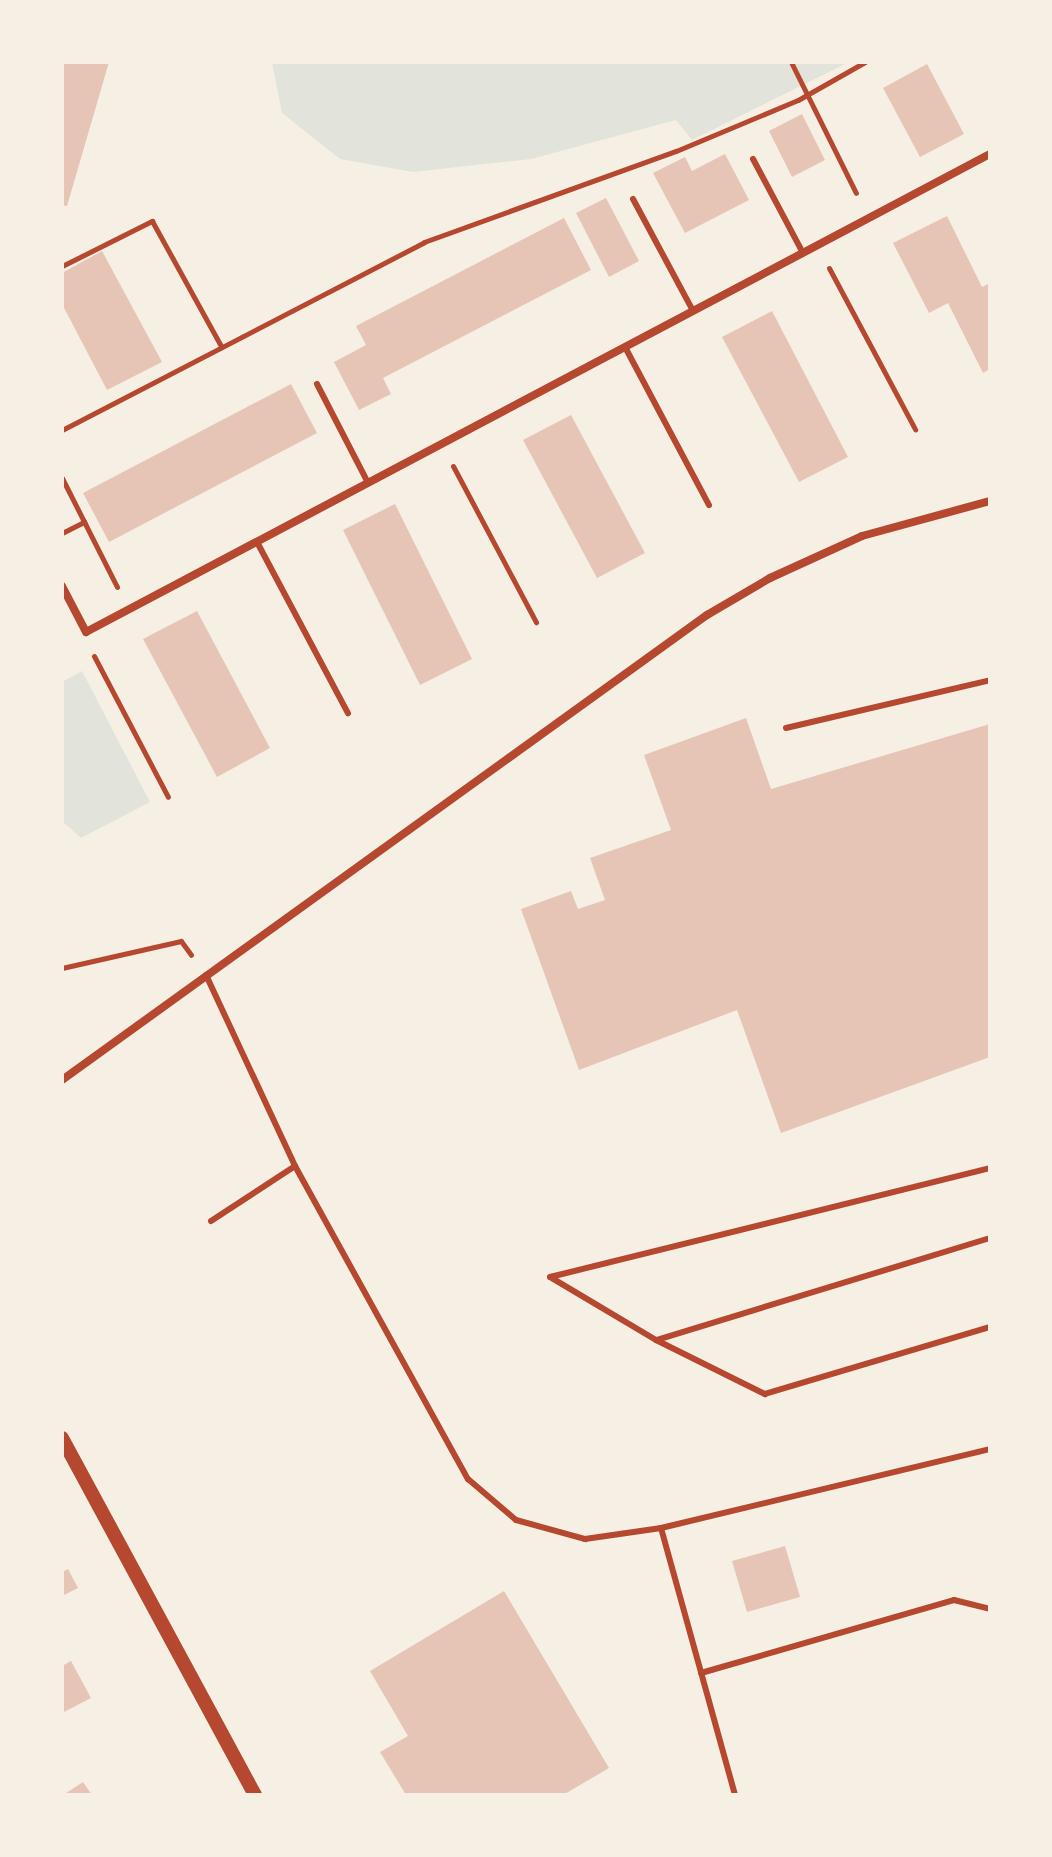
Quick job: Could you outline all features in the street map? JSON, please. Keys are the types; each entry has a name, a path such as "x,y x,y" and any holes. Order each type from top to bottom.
{"street":[{"path":"62,586 86,632 990,154"},
{"path":"62,1080 707,615 770,578 862,536 990,501"},
{"path":"62,1438 255,1795"}],"lane":[{"path":"753,159 803,253"},
{"path":"633,199 693,311"},
{"path":"625,347 709,505"},
{"path":"317,384 368,483"},
{"path":"257,542 348,713"},
{"path":"786,728 990,680"},
{"path":"206,975 295,1166 468,1479 516,1520 585,1539 661,1528 990,1449"},
{"path":"211,1221 295,1166"},
{"path":"990,1168 550,1277 656,1340 765,1394 990,1327"},
{"path":"656,1340 990,1238"},
{"path":"661,1528 735,1795"},
{"path":"701,1673 954,1600 990,1609"}],"path":[{"path":"791,62 804,97 869,218"},
{"path":"62,430 424,242 676,151 804,97 865,62"},
{"path":"62,266 152,221 221,346"},
{"path":"817,245 915,429"},
{"path":"442,444 536,622"},
{"path":"62,478 128,610"},
{"path":"62,533 84,522"},
{"path":"86,632 97,663 168,797"},
{"path":"62,968 181,941 206,975"}],"shaded area":[{"path":"849,62 692,140 676,120 531,159 413,172 340,159 282,113 272,63"},
{"path":"82,671 150,802 81,838 62,821 62,682"}],"building":[{"path":"62,62 109,62 67,206 62,205"},
{"path":"927,64 964,134 920,157 883,88"},
{"path":"802,114 825,160 792,177 769,131"},
{"path":"725,154 749,200 685,233 653,173 685,157 692,171"},
{"path":"606,198 639,261 609,277 576,213"},
{"path":"947,216 982,287 990,283 990,369 983,373 948,303 929,313 893,243"},
{"path":"564,218 591,270 383,378 391,394 359,410 334,362 366,345 356,326"},
{"path":"102,251 162,362 107,390 62,304 62,273"},
{"path":"772,311 848,457 799,482 722,337"},
{"path":"291,384 317,433 109,542 83,493"},
{"path":"571,415 645,553 597,578 523,440"},
{"path":"395,504 472,659 420,685 343,530"},
{"path":"197,611 270,748 217,777 143,639"},
{"path":"746,718 771,789 990,724 990,1057 781,1133 737,1010 579,1070 521,909 571,891 578,909 605,900 590,858 671,830 644,755"},
{"path":"785,1546 800,1597 747,1612 732,1561"},
{"path":"68,1569 78,1588 62,1596 62,1572"},
{"path":"504,1591 609,1768 563,1795 406,1795 380,1752 408,1736 370,1671"},
{"path":"71,1661 91,1698 62,1713 62,1666"},
{"path":"83,1782 92,1795 63,1795"}]}
